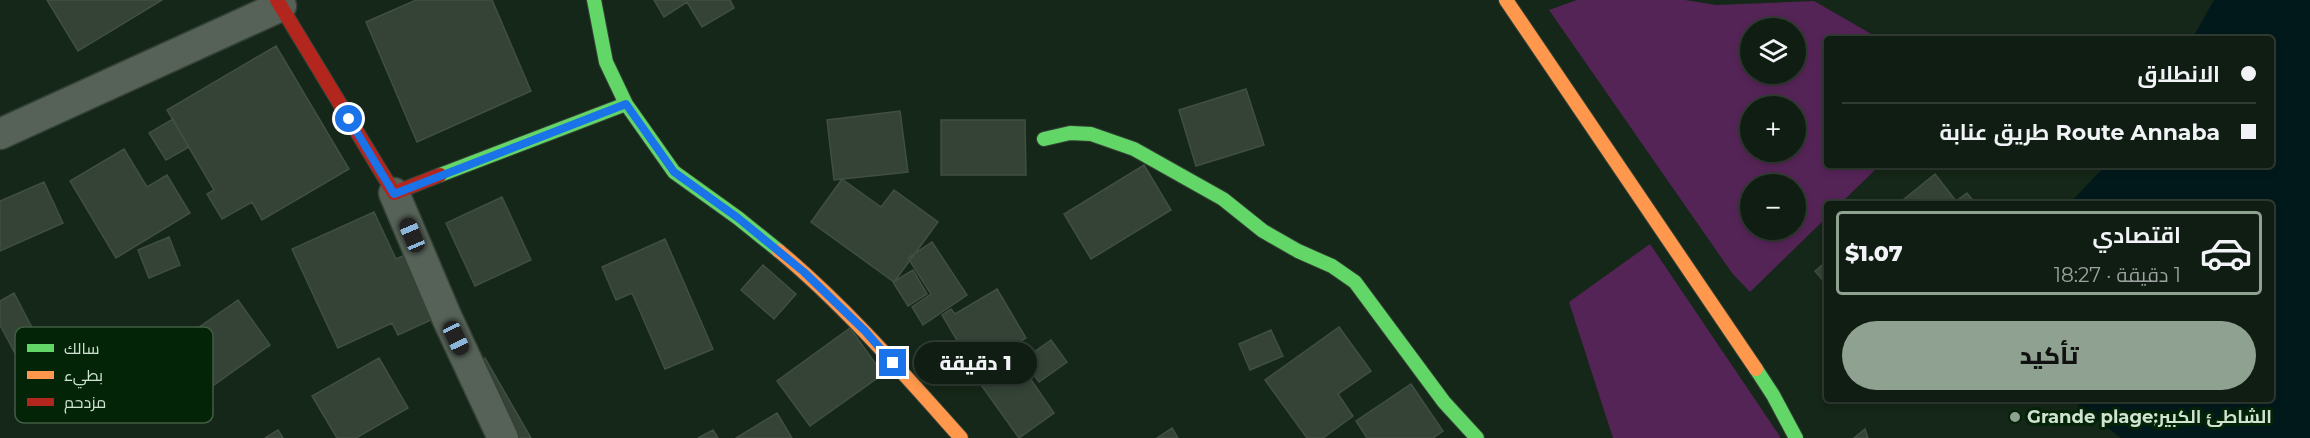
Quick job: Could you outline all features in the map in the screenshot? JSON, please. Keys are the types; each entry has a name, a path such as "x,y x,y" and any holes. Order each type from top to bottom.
{"street":[{"path":"594,0 606,62 626,104 674,172 738,218 804,272 865,331 962,438"},
{"path":"1506,0 1773,395 1796,438"},
{"path":"0,134 279,3 394,194 447,318 503,438"},
{"path":"394,194 626,104"},
{"path":"1044,139 1070,133 1091,134 1134,149 1223,199 1263,231 1298,251 1332,266 1355,282 1444,402 1477,438"}],"shaded area":[{"path":"1577,0 1685,0 1716,5 1814,1 1875,36 1824,36 1824,168 1877,168 1843,201 1824,201 1824,220 1806,237 1806,174 1740,174 1740,240 1803,240 1750,292 1732,273 1549,10"},
{"path":"1650,244 1780,438 1613,438 1569,302"}],"water":[{"path":"2214,0 2310,0 2310,438 2121,438 2076,402 2274,402 2274,201 2072,201 2103,168 2274,168 2274,36 2194,36"}],"building":[{"path":"47,0 162,0 78,51"},
{"path":"416,0 492,0 531,91 417,142 366,22"},
{"path":"654,0 730,0 734,8 702,27 687,2 664,17"},
{"path":"276,46 349,169 262,220 252,202 222,219 207,194 214,190 167,110"},
{"path":"1246,89 1264,145 1196,166 1179,110"},
{"path":"900,111 908,172 834,180 827,120"},
{"path":"173,119 189,147 166,160 149,133"},
{"path":"941,120 1025,120 1026,175 941,175"},
{"path":"124,149 147,187 167,175 190,213 116,258 70,181"},
{"path":"1144,165 1171,210 1091,259 1064,214"},
{"path":"1935,174 1956,201 1902,201"},
{"path":"842,179 881,207 894,190 938,222 894,282 811,222"},
{"path":"44,182 63,223 0,251 0,201"},
{"path":"1967,193 1974,201 1956,201"},
{"path":"502,197 531,260 475,286 446,223"},
{"path":"374,212 396,259 416,250 436,294 422,301 431,320 398,335 392,323 338,348 292,249"},
{"path":"169,237 180,265 149,278 138,250"},
{"path":"665,239 713,349 665,369 632,293 616,300 602,267"},
{"path":"932,242 967,295 923,325 912,307 931,294 908,258"},
{"path":"1824,264 1824,282 1815,271"},
{"path":"763,265 796,294 774,319 741,290"},
{"path":"913,270 927,294 908,306 893,282"},
{"path":"997,289 1026,338 974,369 942,315 951,309 955,314"},
{"path":"14,293 32,327 15,327 15,353 0,325 0,301"},
{"path":"238,300 270,345 213,386 213,327 199,327"},
{"path":"1339,327 1371,371 1338,394 1353,416 1323,438 1307,438 1265,380"},
{"path":"850,328 883,374 810,426 777,381"},
{"path":"1271,330 1283,356 1250,370 1239,344"},
{"path":"1051,340 1067,362 1039,382 1023,360"},
{"path":"1010,349 1054,413 1019,438 974,375"},
{"path":"379,358 408,408 356,438 337,438 312,396"},
{"path":"485,358 531,438 513,438 471,366"},
{"path":"1411,384 1443,431 1433,438 1367,438 1356,421"},
{"path":"777,413 792,438 736,438"},
{"path":"1172,428 1178,438 1157,438"},
{"path":"1865,429 1868,438 1854,438"},
{"path":"278,430 283,438 265,438"},
{"path":"713,430 718,438 698,438"}],"traffic: fast":[{"path":"594,0 606,62 626,104 674,172 779,251"},
{"path":"440,175 626,104"},
{"path":"1044,139 1070,133 1091,134 1134,149 1223,199 1263,231 1298,251 1332,266 1355,282 1444,402 1477,438"},
{"path":"1756,369 1796,438"}],"traffic: slow":[{"path":"1506,0 1756,369"},
{"path":"779,251 851,318 961,438"}],"traffic: jam":[{"path":"277,0 394,193 440,175"}],"place":[{"name":"Grande plage;الشاطئ الكبير","path":"2015,417"}],"route":[{"path":"349,119 394,194 626,104 674,172 738,218 804,272 865,331 893,363"}]}
